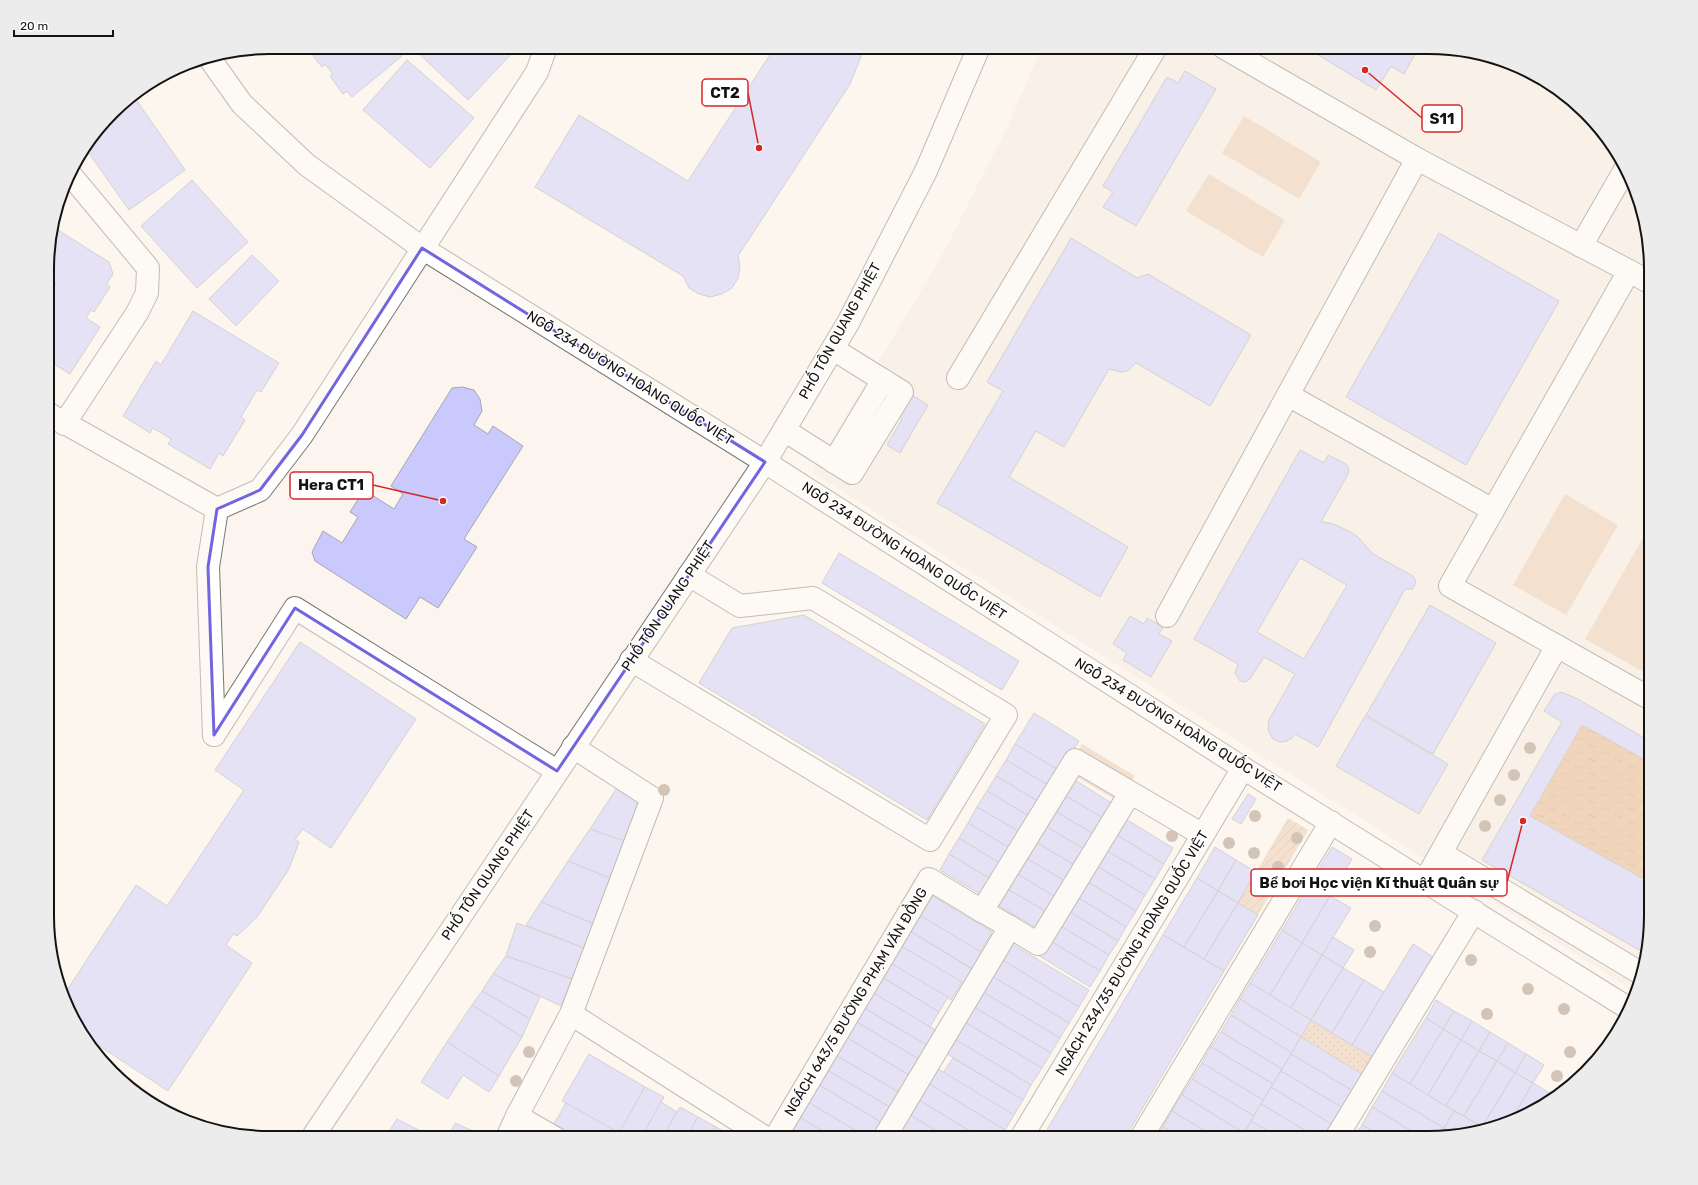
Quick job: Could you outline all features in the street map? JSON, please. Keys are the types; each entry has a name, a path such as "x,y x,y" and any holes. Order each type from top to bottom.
{"street":[{"path":"217,509 260,490 302,435 537,72 543,54"},
{"name":"PHỐ TÔN QUANG PHIỆT","path":"317,1131 765,462 848,323 926,171 976,54"},
{"path":"958,378 1152,54"},
{"path":"1235,54 1417,159 1644,280"},
{"name":"NGÕ 234 ĐƯỜNG HOÀNG QUỐC VIỆT","path":"212,62 242,104 307,165 422,248 765,462 1243,768 1624,1006"},
{"path":"1167,616 1417,159"},
{"path":"1581,246 1622,175"},
{"path":"74,178 148,268 148,293 137,313 56,419 217,509"},
{"path":"1628,271 1450,586 1644,696"},
{"path":"784,430 852,473 902,392 832,350"},
{"path":"1288,395 1493,510"},
{"path":"217,509 208,568 214,735 295,608 557,771"},
{"path":"631,660 930,840 1006,715 813,598 740,606 689,575"},
{"path":"1425,881 1557,646"},
{"path":"510,1131 571,1014 652,798 573,747"},
{"path":"1130,792 1038,944 982,911 1074,760 1130,792 1203,835"},
{"name":"NGÁCH 234/35 ĐƯỜNG HOÀNG QUỐC VIỆT","path":"1024,1131 1243,768"},
{"path":"1145,1131 1331,822"},
{"path":"1441,853 1637,971"},
{"name":"NGÁCH 643/5 ĐƯỜNG PHẠM VĂN ĐỒNG","path":"780,1131 929,879 982,911"},
{"path":"1340,1131 1474,912"},
{"path":"888,1131 1010,927"},
{"path":"571,1014 755,1131"},
{"path":"517,1116 543,1131"}],"highlighted area":[{"path":"422,248 765,462 557,771 295,608 214,735 208,567 217,509 260,490 302,435"}],"shaded area":[{"path":"1039,54 1443,54 1484,61 1524,76 1548,90 1571,107 1591,127 1608,150 1622,174 1633,200 1640,227 1644,255 1644,930 1640,958 1631,989 812,472 937,265 1007,128"},
{"path":"1244,116 1321,162 1299,199 1222,153"},
{"path":"1209,174 1285,220 1263,257 1186,211"},
{"path":"1565,494 1618,525 1566,615 1513,585"},
{"path":"1644,536 1644,672 1585,639"},
{"path":"1082,744 1135,776 1119,802 1067,771"},
{"path":"1288,818 1308,830 1258,915 1238,903"},
{"path":"1311,1020 1373,1057 1362,1074 1301,1037"}],"water":[{"path":"1582,725 1644,759 1644,879 1530,816"}],"building":[{"path":"312,54 400,54 402,56 352,97 347,91 343,94 330,76 333,74 325,64 322,67"},
{"path":"419,54 511,54 468,100"},
{"path":"770,54 862,54 850,84 738,256 740,267 738,278 732,288 722,294 710,297 699,294 689,288 683,276 535,187 579,115 688,181"},
{"path":"1317,54 1415,54 1404,74 1391,66 1376,90"},
{"path":"407,60 474,118 430,168 363,110"},
{"path":"1185,71 1216,89 1136,226 1103,207 1113,192 1103,186 1167,77 1178,83"},
{"path":"136,100 185,170 129,210 89,153 107,127 127,107"},
{"path":"192,180 248,242 197,288 141,226"},
{"path":"58,230 109,262 113,274 106,285 110,287 94,312 91,310 86,318 100,327 70,374 54,364 54,286 56,283 54,282 54,255"},
{"path":"1439,233 1559,301 1466,465 1346,397"},
{"path":"1071,238 1137,278 1148,274 1251,335 1210,406 1136,363 1127,371 1121,372 1109,369 1064,447 1036,431 1009,477 1128,547 1100,597 937,503 1003,391 987,382"},
{"path":"252,255 279,281 236,326 209,299"},
{"path":"193,311 279,363 261,392 257,390 241,417 245,420 223,456 219,453 210,469 168,444 171,439 153,428 150,433 123,416 156,361 161,365"},
{"path":"462,387 474,390 480,399 482,411 474,425 488,434 493,426 523,446 464,539 477,547 438,608 420,597 406,619 315,561 312,552 323,531 342,543 358,517 350,512 364,490 394,509 403,494 391,486 452,388"},
{"path":"910,394 928,405 900,453 887,445 902,419 897,415"},
{"path":"1300,450 1324,463 1328,455 1346,464 1349,469 1348,474 1321,522 1331,523 1349,531 1358,537 1373,554 1413,576 1416,582 1413,589 1405,589 1318,747 1295,734 1287,741 1277,741 1273,739 1268,730 1269,720 1295,674 1264,657 1250,679 1245,682 1240,681 1235,673 1238,664 1194,639","holes":["1300,558 1347,585 1304,659 1257,632"]},
{"path":"839,553 1019,661 1002,690 822,583"},
{"path":"1430,605 1496,643 1433,754 1366,715"},
{"path":"804,615 985,724 927,820 699,683 732,628"},
{"path":"1130,616 1144,624 1147,618 1163,627 1159,634 1172,641 1151,677 1123,660 1127,653 1113,644"},
{"path":"300,642 416,719 331,848 303,829 295,840 299,842 289,869 257,917 237,936 233,934 226,945 252,963 168,1091 97,1044 76,1011 67,990 136,885 167,906 244,790 215,770"},
{"path":"1561,692 1576,698 1644,738 1644,759 1582,725 1530,816 1644,879 1644,930 1641,951 1482,860 1562,722 1544,711 1554,695"},
{"path":"1034,713 1079,741 1060,771 1015,744"},
{"path":"1365,716 1448,764 1419,814 1336,766"},
{"path":"1015,744 1060,771 1051,787 1006,760"},
{"path":"1006,760 1051,787 1041,803 996,776"},
{"path":"996,776 1041,803 1032,818 987,791"},
{"path":"1070,777 1115,805 1106,820 1061,793"},
{"path":"616,789 642,804 623,841 590,829"},
{"path":"987,791 1032,818 1023,834 977,807"},
{"path":"1061,793 1106,820 1097,836 1051,809"},
{"path":"1248,794 1256,799 1241,824 1232,819"},
{"path":"977,807 1023,834 1013,850 968,823"},
{"path":"1051,809 1097,836 1087,851 1042,824"},
{"path":"1121,816 1173,848 1164,864 1112,832"},
{"path":"968,823 1013,850 1004,866 959,838"},
{"path":"1042,824 1087,851 1078,867 1032,840"},
{"path":"590,829 627,842 612,879 568,861"},
{"path":"1112,832 1164,864 1155,879 1102,848"},
{"path":"959,838 1004,866 994,881 949,854"},
{"path":"1032,840 1078,867 1068,883 1023,856"},
{"path":"1215,847 1236,860 1218,891 1197,878"},
{"path":"1332,847 1352,859 1302,943 1282,930"},
{"path":"1102,848 1155,879 1145,895 1093,864"},
{"path":"949,854 994,881 985,897 940,870"},
{"path":"1023,856 1068,883 1059,899 1014,872"},
{"path":"1236,860 1256,872 1238,903 1218,891"},
{"path":"568,861 612,879 594,924 541,902"},
{"path":"1093,864 1145,895 1136,911 1083,879"},
{"path":"1014,872 1059,899 1050,914 1004,887"},
{"path":"1197,878 1218,891 1184,947 1163,935"},
{"path":"1083,879 1136,911 1126,927 1074,895"},
{"path":"1004,887 1050,914 1040,930 995,903"},
{"path":"1218,891 1238,903 1204,959 1184,947"},
{"path":"926,892 992,932 980,952 914,912"},
{"path":"1074,895 1126,927 1118,941 1065,909"},
{"path":"1330,896 1351,908 1322,955 1302,943"},
{"path":"541,902 594,924 584,948 526,925"},
{"path":"1238,903 1258,915 1224,971 1204,959"},
{"path":"1065,909 1118,941 1109,955 1057,924"},
{"path":"914,912 988,956 978,972 905,928"},
{"path":"517,923 584,948 572,979 506,956"},
{"path":"1057,924 1109,955 1100,971 1047,939"},
{"path":"905,928 975,971 966,985 896,943"},
{"path":"1282,930 1302,943 1270,995 1250,983"},
{"path":"1163,935 1224,971 1129,1131 1046,1131"},
{"path":"1333,937 1354,950 1343,968 1322,955"},
{"path":"1047,939 1100,971 1090,987 1038,955"},
{"path":"896,943 962,982 951,1000 885,960"},
{"path":"1010,943 1089,990 1079,1007 1001,959"},
{"path":"1302,943 1322,955 1291,1008 1270,995"},
{"path":"1413,944 1433,957 1373,1057 1352,1045"},
{"path":"1322,955 1343,968 1311,1020 1291,1008"},
{"path":"506,956 572,979 561,1006 493,974"},
{"path":"1001,959 1079,1007 1069,1023 990,975"},
{"path":"885,960 948,997 939,1012 877,974"},
{"path":"1343,968 1364,980 1332,1033 1311,1020"},
{"path":"493,974 540,997 530,1019 482,991"},
{"path":"877,974 939,1012 930,1027 868,990"},
{"path":"990,975 1069,1023 1060,1038 981,991"},
{"path":"1364,980 1384,992 1352,1045 1332,1033"},
{"path":"1250,983 1311,1020 1301,1037 1240,999"},
{"path":"868,990 939,1032 930,1047 859,1005"},
{"path":"482,991 530,1019 522,1037 472,1005"},
{"path":"981,991 1060,1038 1051,1053 972,1006"},
{"path":"1240,999 1301,1037 1292,1053 1231,1015"},
{"path":"1436,1000 1454,1011 1443,1029 1426,1018"},
{"path":"472,1005 522,1037 499,1076 447,1042"},
{"path":"859,1005 930,1047 922,1061 850,1018"},
{"path":"972,1006 1051,1053 1042,1068 963,1021"},
{"path":"1454,1011 1472,1021 1461,1040 1443,1029"},
{"path":"1231,1015 1292,1053 1282,1069 1221,1032"},
{"path":"850,1018 922,1061 912,1077 841,1034"},
{"path":"1426,1018 1443,1029 1410,1084 1392,1073"},
{"path":"963,1021 1042,1068 1031,1085 953,1038"},
{"path":"1472,1021 1490,1032 1479,1051 1461,1040"},
{"path":"1443,1029 1461,1040 1428,1095 1410,1084"},
{"path":"1221,1032 1282,1069 1273,1084 1211,1047"},
{"path":"1490,1032 1508,1043 1497,1061 1479,1051"},
{"path":"841,1034 912,1077 902,1094 830,1052"},
{"path":"1301,1037 1362,1074 1353,1091 1291,1054"},
{"path":"953,1038 1031,1085 1023,1100 944,1052"},
{"path":"1461,1040 1479,1051 1446,1106 1428,1095"},
{"path":"447,1042 499,1076 489,1092 463,1075 448,1099 421,1082"},
{"path":"1508,1043 1526,1054 1515,1073 1497,1061"},
{"path":"1211,1047 1273,1084 1263,1100 1202,1063"},
{"path":"1479,1051 1497,1061 1464,1116 1446,1106"},
{"path":"830,1052 902,1094 893,1109 822,1067"},
{"path":"589,1054 645,1087 620,1131 615,1131 562,1101"},
{"path":"1291,1054 1353,1091 1343,1108 1281,1071"},
{"path":"1526,1054 1544,1065 1533,1083 1515,1073"},
{"path":"953,1058 1023,1100 1014,1115 943,1073"},
{"path":"1497,1061 1515,1073 1484,1124 1479,1125 1464,1116"},
{"path":"1202,1063 1263,1100 1254,1116 1192,1079"},
{"path":"822,1067 893,1109 884,1124 813,1081"},
{"path":"935,1067 1014,1115 1005,1130 926,1082"},
{"path":"1281,1071 1343,1108 1333,1125 1271,1087"},
{"path":"1392,1073 1454,1111 1444,1128 1382,1091"},
{"path":"1515,1073 1533,1083 1515,1113 1484,1124"},
{"path":"1192,1079 1254,1116 1245,1131 1241,1131 1182,1095"},
{"path":"813,1081 884,1124 880,1131 856,1131 803,1099"},
{"path":"926,1082 1005,1130 970,1131 916,1098"},
{"path":"1533,1083 1550,1093 1524,1109 1515,1113"},
{"path":"645,1087 664,1097 645,1131 620,1131"},
{"path":"1271,1087 1333,1125 1329,1131 1306,1131 1261,1104"},
{"path":"1382,1091 1444,1128 1442,1131 1411,1131 1372,1107"},
{"path":"1182,1095 1241,1131 1205,1131 1172,1111"},
{"path":"916,1098 970,1131 937,1131 907,1113"},
{"path":"803,1099 856,1131 822,1131 794,1114"},
{"path":"661,1102 677,1112 666,1131 645,1131"},
{"path":"566,1103 615,1131 566,1131 554,1124"},
{"path":"1261,1104 1306,1131 1268,1131 1251,1121"},
{"path":"680,1107 698,1117 690,1131 666,1131"},
{"path":"1372,1107 1411,1131 1372,1131 1362,1125"},
{"path":"1172,1111 1205,1131 1169,1131 1163,1127"},
{"path":"1454,1111 1479,1125 1448,1130 1444,1128"},
{"path":"907,1113 937,1131 901,1131 898,1129"},
{"path":"794,1114 822,1131 787,1131 784,1129"},
{"path":"698,1117 716,1127 714,1131 690,1131"},
{"path":"397,1119 420,1131 389,1131"},
{"path":"1251,1121 1268,1131 1246,1131"},
{"path":"455,1123 473,1131 451,1131"},
{"path":"1362,1125 1372,1131 1358,1131"},
{"path":"716,1127 723,1131 714,1131"},
{"path":"1163,1127 1169,1131 1160,1131"}],"place":[{"name":"S11","path":"1365,70"},
{"name":"CT2","path":"759,148"},
{"name":"Hera CT1","path":"443,501"},
{"name":"Bể bơi Học viện Kĩ thuật Quân sự","path":"1523,821"}]}
